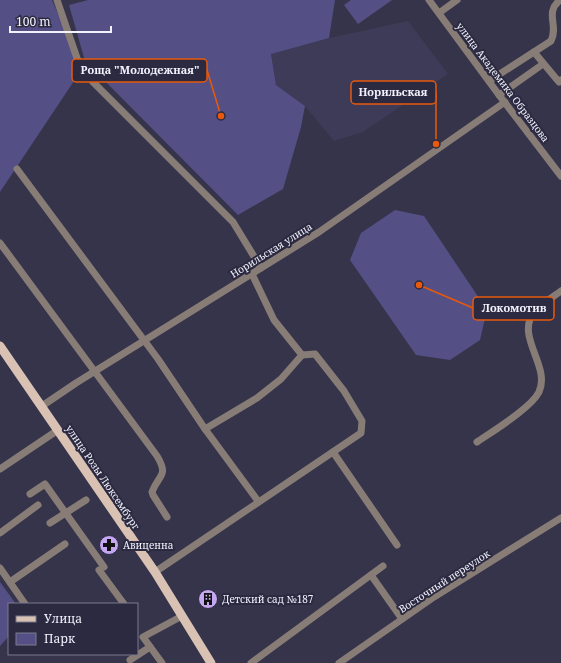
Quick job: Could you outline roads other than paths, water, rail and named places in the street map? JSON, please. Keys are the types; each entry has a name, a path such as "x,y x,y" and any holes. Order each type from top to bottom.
{"main road":[{"name":"улица Розы Люксембург","path":"0,346 155,572 211,663"}],"street":[{"path":"57,0 79,64 82,68 93,82 233,222 261,268"},
{"name":"улица Академика Образцова","path":"429,0 561,176"},
{"path":"439,13 456,0"},
{"path":"489,81 551,41 555,29 552,11 560,0"},
{"path":"534,52 559,82 561,80"},
{"path":"499,95 543,64"},
{"name":"Норильская улица","path":"42,406 94,371 319,232 505,102"},
{"path":"17,169 144,341 258,502"},
{"path":"0,243 162,466 163,471 161,477 152,492 153,496 167,517"},
{"path":"252,274 274,320 302,355"},
{"path":"477,442 527,405 538,392 541,385 540,372 530,342 530,323 535,311 561,291"},
{"path":"155,572 361,433 362,422 344,391 315,354 302,355 281,379 257,398 205,429"},
{"path":"0,469 58,430"},
{"path":"334,452 396,545"},
{"path":"30,494 45,484 66,513 123,603"},
{"path":"50,523 86,500"},
{"path":"0,533 38,505"},
{"name":"Восточный переулок","path":"339,663 434,597 561,518"},
{"path":"10,582 65,544"},
{"path":"251,663 382,566"},
{"path":"0,568 24,603"},
{"path":"371,575 402,619"},
{"path":"162,663 143,636 182,616"},
{"path":"138,655 150,647"},
{"path":"130,660 138,655"}],"place":[{"name":"Роща \"Молодежная\"","path":"221,116"},
{"name":"Норильская","path":"436,144"},
{"name":"Локомотив","path":"419,285"},
{"name":"Авиценна","path":"109,545"},
{"name":"Детский сад №187","path":"208,599"}]}
